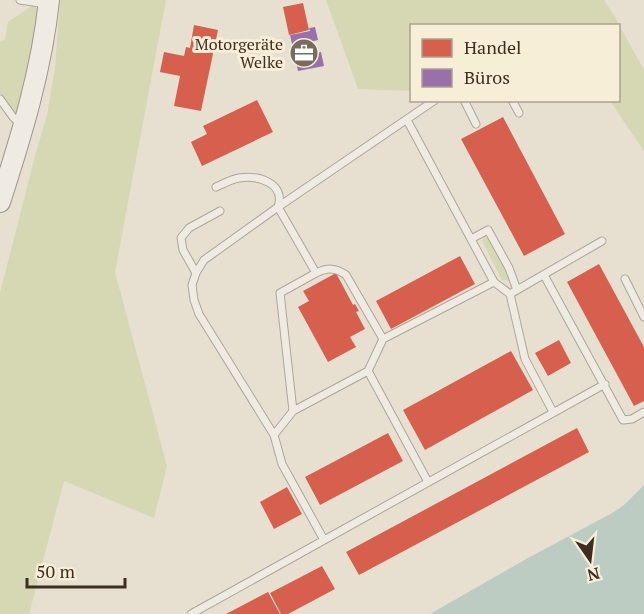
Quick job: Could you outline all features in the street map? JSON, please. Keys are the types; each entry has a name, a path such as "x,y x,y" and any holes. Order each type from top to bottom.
{"main road":[{"path":"0,202 24,128 42,44 48,2"}],"lane":[{"path":"20,0 48,2"},
{"path":"0,99 24,128"},
{"path":"324,540 282,464 274,435 198,314 192,285 204,260 432,102"},
{"path":"465,102 476,124"},
{"path":"513,102 519,113"},
{"path":"407,120 494,282 513,292"},
{"path":"216,187 238,178 253,177 276,186 279,193 279,207 316,273"},
{"path":"196,273 183,250 181,238 189,228 220,211"},
{"path":"471,239 488,230 509,268 515,281 513,292 525,360 553,412"},
{"path":"513,292 602,241"},
{"path":"293,411 280,293 324,269 340,270 346,274 383,339"},
{"path":"544,275 623,420 633,419 644,412"},
{"path":"625,279 644,317"},
{"path":"274,435 293,411 368,371 383,339 494,282"},
{"path":"368,371 428,482"},
{"path":"191,614 605,384"}],"green space":[{"path":"60,0 166,0 115,272 167,466 154,518 64,481 29,614 0,614 0,293 47,115 55,68"},
{"path":"326,0 604,0 619,24 410,24 410,91 358,89"},
{"path":"33,5 39,11 20,110 14,113 0,93 0,42 5,39 8,22"},
{"path":"620,26 644,70 644,151 611,102 620,102"},
{"path":"484,237 489,238 512,281 502,280 482,241"}],"shaded area":[{"path":"644,485 644,614 430,614 614,512"}],"building: Handel":[{"path":"303,3 309,30 289,35 283,7"},
{"path":"194,25 218,30 201,111 174,106 180,76 160,72 164,52 184,56 186,47 190,48"},
{"path":"257,100 273,132 202,166 191,142 207,134 203,126"},
{"path":"503,117 565,234 524,256 461,139"},
{"path":"460,256 475,284 391,329 376,301"},
{"path":"599,264 644,347 644,401 634,406 567,282"},
{"path":"336,273 353,305 355,304 359,311 356,312 365,329 350,337 356,347 328,362 298,307 309,301 303,291"},
{"path":"559,340 571,363 548,376 535,353"},
{"path":"511,351 533,390 425,450 403,410"},
{"path":"577,428 589,452 359,575 346,552"},
{"path":"388,433 403,461 320,505 305,477"},
{"path":"287,487 302,514 274,529 260,502"},
{"path":"322,566 335,589 288,614 281,614 270,593"},
{"path":"268,592 280,614 226,614"}],"building: Büros":[{"path":"315,27 318,40 310,42 312,54 321,52 324,66 298,71 290,35 310,31 309,28"}],"place":[{"name":"Motorgeräte Welke","path":"304,53"}]}
